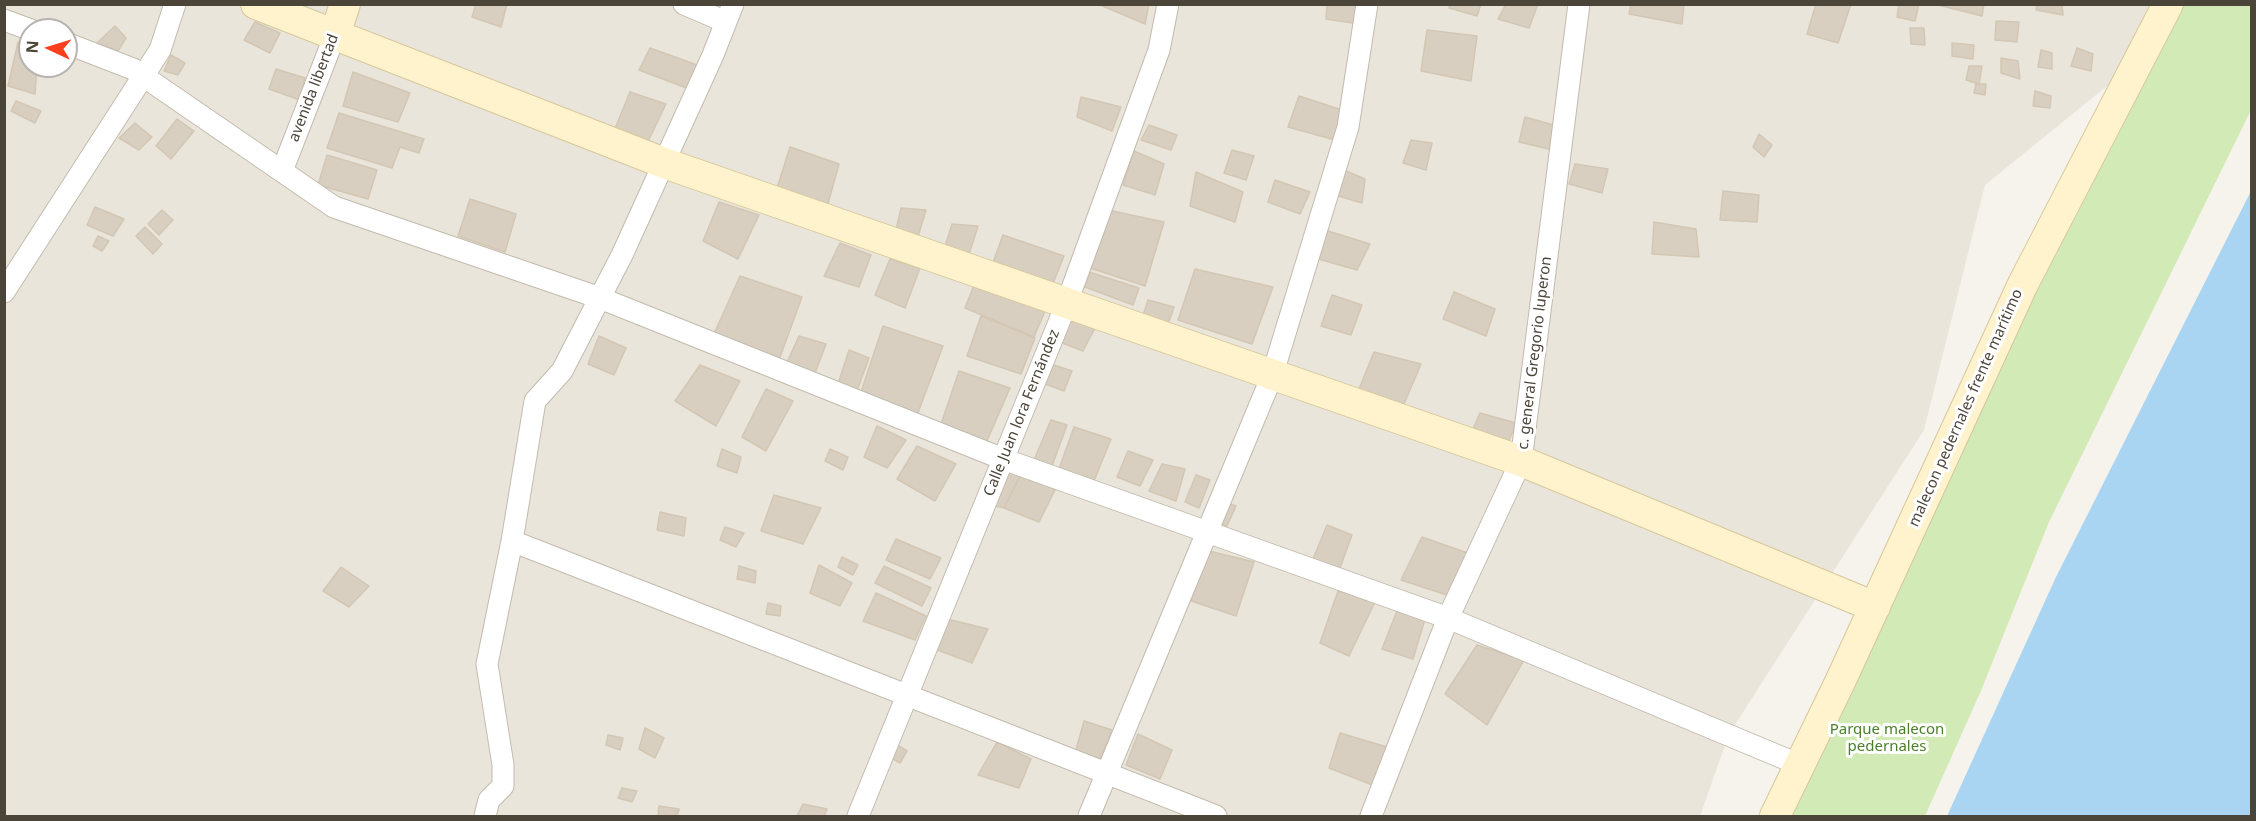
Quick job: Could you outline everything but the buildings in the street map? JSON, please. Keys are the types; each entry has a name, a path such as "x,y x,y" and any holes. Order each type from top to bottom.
{"main road":[{"path":"256,4 664,163 1066,305 1521,461 1875,607"},
{"name":"avenida libertad","path":"335,35 345,4"},
{"name":"malecon pedernales frente marítimo","path":"1775,816 1875,607 2023,284 2168,4"}],"street":[{"path":"4,292 160,51 175,4"},
{"path":"492,814 489,800 503,786 503,765 487,664 512,541 536,401 562,371 600,298 664,163 729,13 684,4"},
{"name":"Calle Juan lora Fernández","path":"858,816 1066,305 1159,50 1168,4"},
{"path":"1089,816 1272,376 1347,127 1367,4"},
{"name":"c. general Gregorio luperon","path":"1371,816 1448,618 1521,461 1579,4"},
{"name":"avenida libertad","path":"282,171 335,35"},
{"path":"78,48 133,69 334,207 600,298 1003,459 1448,618 1800,765"},
{"path":"512,541 1216,816"}],"shaded area":[{"path":"5,5 2207,5 1985,185 1924,430 1729,734 1700,816 5,816"}],"green space":[{"name":"Parque malecon pedernales","path":"2168,5 2251,5 2251,110 2049,522 1980,693 1925,816 1780,816"}],"water":[{"path":"2251,191 2251,816 1947,816 2056,577"}]}
